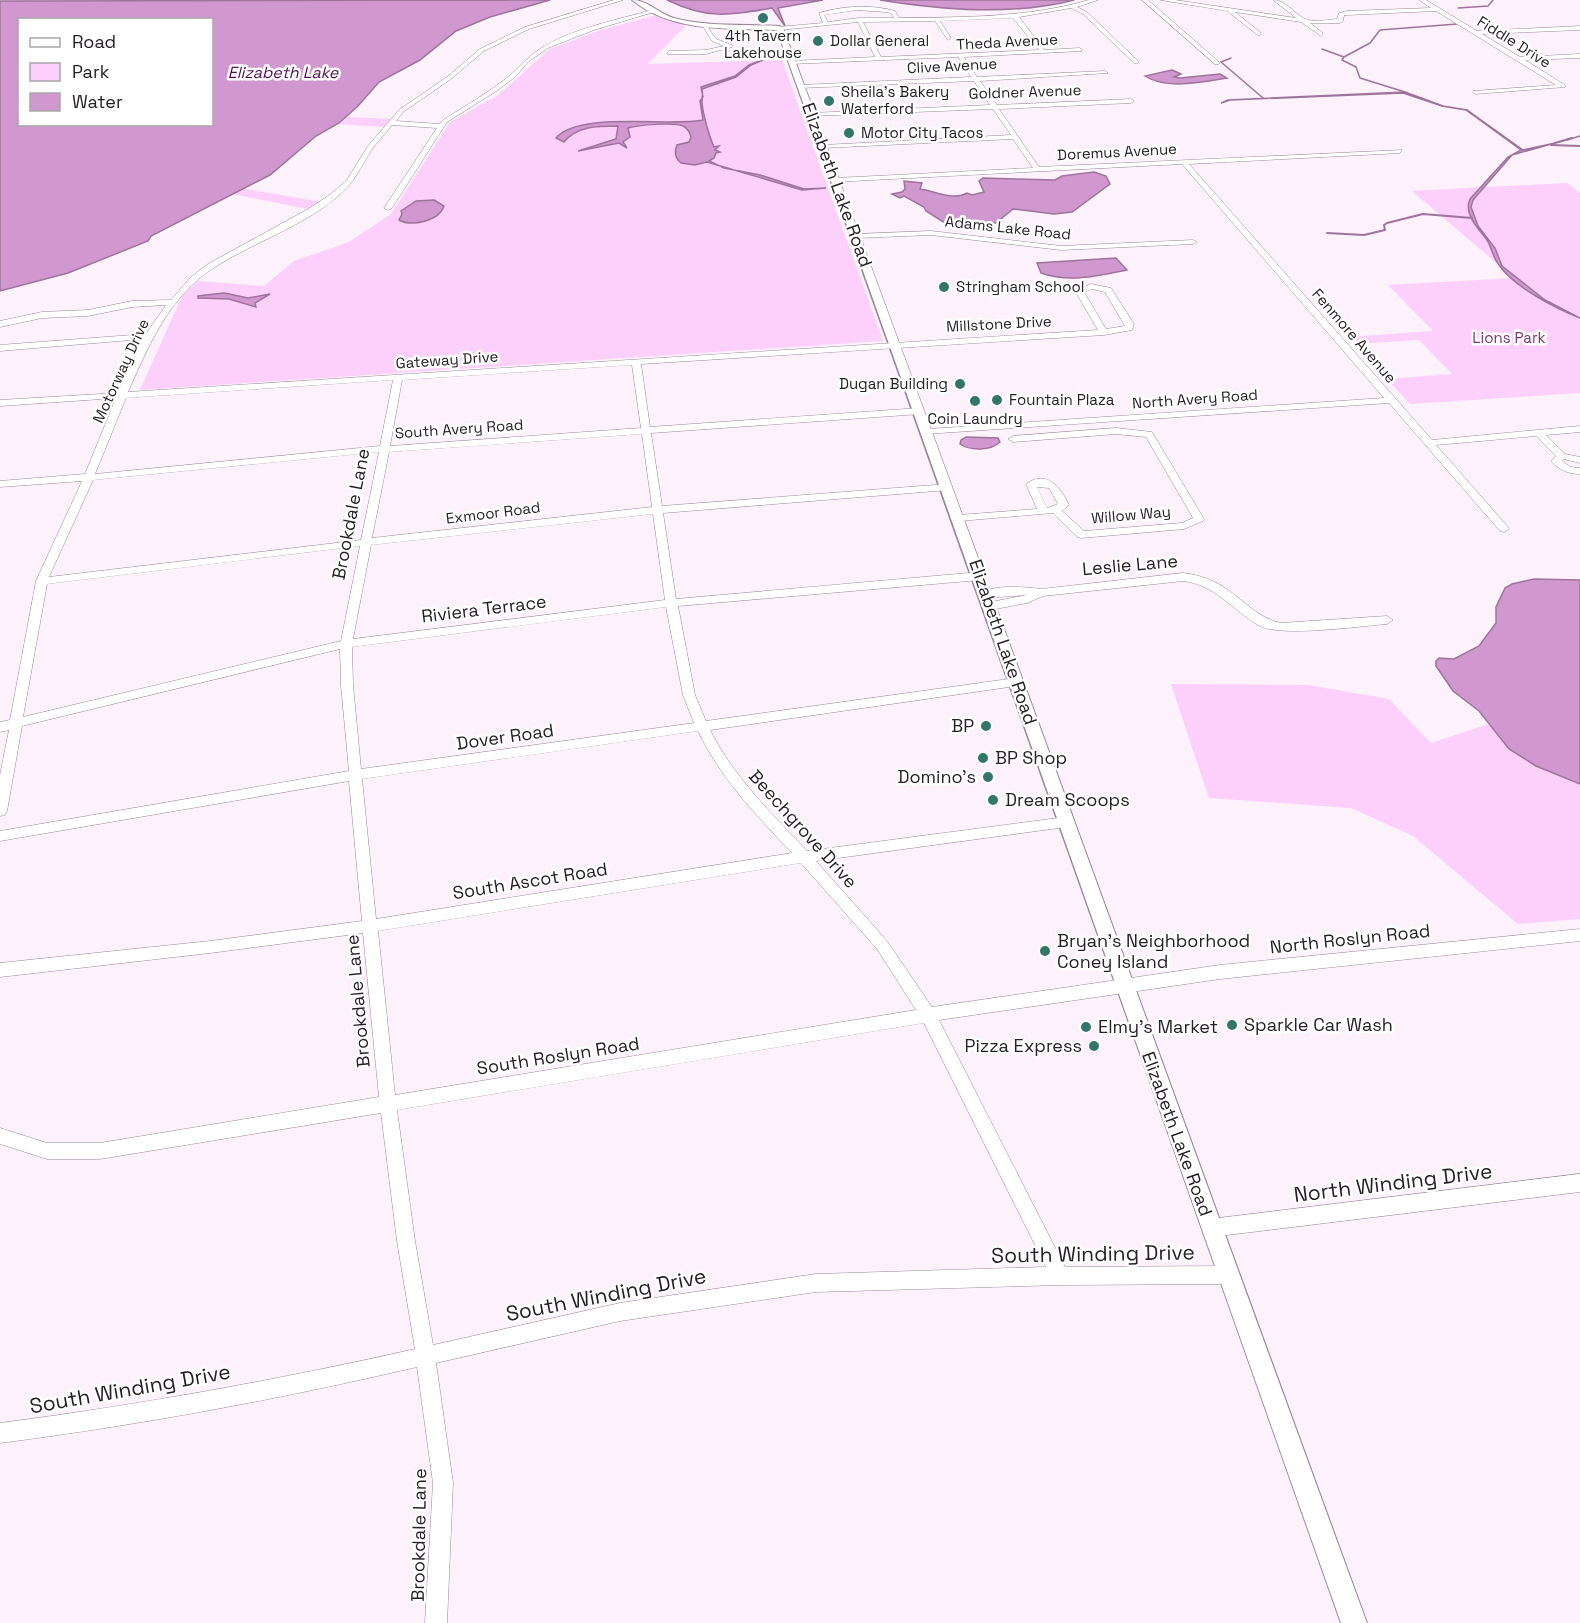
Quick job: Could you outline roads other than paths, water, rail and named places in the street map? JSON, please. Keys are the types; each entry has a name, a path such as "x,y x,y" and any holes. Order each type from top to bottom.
{"main road":[{"path":"635,0 669,19 705,25 780,28"},
{"name":"Elizabeth Lake Road","path":"780,28 948,487 1124,986 1354,1623"}],"street":[{"name":"Motorway Drive","path":"0,811 42,581 149,336 173,302 193,280 220,259 313,210 334,196 350,182 370,147 391,123 417,98 449,78 482,50 503,38 540,23 620,0"},
{"path":"780,28 859,20 1015,16 1095,0"},
{"path":"1145,0 1217,63"},
{"path":"1164,0 1304,21 1333,22 1340,21 1341,14 1347,13 1437,9"},
{"path":"1276,0 1321,34"},
{"name":"Fiddle Drive","path":"1422,0 1563,86 1475,92"},
{"path":"1073,6 1085,13 1136,62"},
{"path":"1228,9 1258,34"},
{"path":"826,24 821,14 831,11 890,10 897,19"},
{"path":"388,208 409,179 440,126 496,89 513,76 526,61 546,47 592,29 654,11"},
{"path":"1015,16 1044,52"},
{"path":"936,18 948,38"},
{"path":"859,20 879,59"},
{"path":"669,53 697,52 730,46 714,40 705,25"},
{"path":"1476,33 1580,28"},
{"path":"697,52 695,49 714,40"},
{"name":"Theda Avenue","path":"792,63 1080,50"},
{"path":"960,56 1037,170"},
{"path":"1518,59 1580,56"},
{"name":"Clive Avenue","path":"801,87 1105,73"},
{"name":"Goldner Avenue","path":"811,115 1131,101"},
{"path":"391,123 440,126"},
{"path":"824,147 1015,137"},
{"name":"Doremus Avenue","path":"836,180 1400,151"},
{"name":"Fenmore Avenue","path":"1183,161 1504,529"},
{"name":"Adams Lake Road","path":"857,236 931,233 1061,248 1193,242"},
{"name":"Millstone Drive","path":"896,344 1123,331 1128,328 1130,324 1108,290 1097,286 1081,288 1081,293 1104,332"},
{"path":"0,324 42,315 70,315 132,304 173,302"},
{"path":"0,348 149,336"},
{"name":"Gateway Drive","path":"0,403 636,363 896,344"},
{"name":"Beechgrove Drive","path":"636,363 671,603 689,694 702,728 717,757 744,793 882,945 928,1014 1060,1276"},
{"name":"Brookdale Lane","path":"398,378 346,644 347,685 388,1104 405,1241 425,1355 443,1483 436,1623"},
{"name":"North Avery Road","path":"928,432 1392,400"},
{"name":"South Avery Road","path":"0,484 383,449 920,411"},
{"path":"1427,439 1580,429"},
{"name":"Willow Way","path":"959,518 1049,511 1081,535 1184,526 1200,519 1149,434 1116,431 1013,439"},
{"path":"1537,432 1562,456 1580,460"},
{"path":"1562,456 1556,461 1561,466 1567,470 1580,471"},
{"name":"Exmoor Road","path":"42,581 657,510 948,487"},
{"name":"Riviera Terrace","path":"0,727 346,644 671,603 980,576"},
{"name":"Leslie Lane","path":"988,600 1027,599 1041,593 1144,580 1183,578 1199,579 1223,591 1263,623 1281,627 1387,620"},
{"name":"Dover Road","path":"0,836 357,775 1016,682"},
{"name":"South Ascot Road","path":"0,970 210,948 370,927 803,857 1066,822"},
{"name":"North Roslyn Road","path":"1124,986 1220,972 1580,935"},
{"name":"South Roslyn Road","path":"0,1136 47,1151 100,1151 928,1014 1124,986"},
{"name":"North Winding Drive","path":"1211,1228 1580,1183"},
{"name":"South Winding Drive","path":"0,1433 69,1424 317,1379 620,1312 816,1283 1060,1276 1228,1275"}],"water":[{"name":"Elizabeth Lake","path":"550,0 490,17 456,31 420,60 379,82 339,123 316,136 270,175 151,236 148,241 68,273 0,291 0,1"},
{"path":"667,0 823,0 778,8 785,26 772,8 717,14 694,10"},
{"path":"880,0 1074,0 1026,8 977,10"},
{"path":"771,57 751,65 736,77 702,89 702,94 701,87 735,76 749,65"},
{"path":"1172,70 1181,74 1174,77 1180,78 1220,74 1227,78 1174,84 1163,83 1145,76"},
{"path":"1405,92 1443,106 1467,110 1523,150 1555,143 1512,155 1473,200 1471,207 1478,226 1495,248 1502,266 1545,300 1580,318 1547,303 1514,281 1497,262 1487,240 1470,216 1468,205 1470,199 1508,157 1521,150 1466,110 1442,106 1403,93 1230,100 1221,103 1228,100"},
{"path":"702,98 710,137 714,147 719,146 715,150 720,152 709,161 718,165 707,162 695,165 681,163 676,155 677,145 689,142 691,137 686,128 672,124 628,128 630,137 623,142 627,148 619,143 578,151 616,139 618,126 581,130 564,142 556,138 567,130 603,122 703,120 700,101"},
{"path":"734,170 760,175 804,189 826,188 802,190"},
{"path":"1094,172 1106,176 1110,184 1072,212 1054,214 1013,209 996,223 973,225 945,223 926,211 924,207 904,196 900,198 892,194 905,189 904,181 922,183 920,189 956,196 984,192 979,181 983,178 1055,180 1062,176"},
{"path":"434,200 444,206 437,216 418,223 399,220 401,211 416,201"},
{"path":"1116,258 1127,270 1084,278 1062,278 1041,273 1037,263"},
{"path":"224,293 248,298 270,294 255,303 256,307 229,299 198,298 198,296"},
{"path":"966,437 998,438 1000,442 991,447 975,449 960,444 961,440"},
{"path":"1534,579 1580,580 1580,784 1536,766 1509,749 1479,711 1453,691 1436,666 1439,658 1454,659 1479,646 1496,623 1496,607 1505,588"}],"waterway":[{"path":"1458,8 1488,6 1493,0"},
{"path":"1344,57 1370,43 1380,30 1457,24"},
{"path":"1322,49 1344,57"},
{"path":"1344,57 1342,60 1356,67 1360,78 1405,92"},
{"path":"1231,58 1221,62 1263,98"},
{"path":"1567,140 1580,136"},
{"path":"1555,143 1572,138"},
{"path":"1551,145 1580,146"},
{"path":"1327,233 1364,235 1385,230 1384,225 1387,223 1423,214 1472,218"}],"place":[{"name":"4th Tavern Lakehouse","path":"763,18"},
{"name":"Dollar General","path":"818,41"},
{"name":"Sheila's Bakery Waterford","path":"829,101"},
{"name":"Motor City Tacos","path":"849,133"},
{"name":"Stringham School","path":"944,287"},
{"name":"Dugan Building","path":"960,384"},
{"name":"Fountain Plaza","path":"997,400"},
{"name":"Coin Laundry","path":"975,401"},
{"name":"BP","path":"986,726"},
{"name":"BP Shop","path":"983,758"},
{"name":"Domino's","path":"988,777"},
{"name":"Dream Scoops","path":"993,800"},
{"name":"Bryan's Neighborhood Coney Island","path":"1045,951"},
{"name":"Sparkle Car Wash","path":"1232,1025"},
{"name":"Elmy's Market","path":"1086,1027"},
{"name":"Pizza Express","path":"1094,1046"}],"park label":[{"name":"Lions Park","path":"1509,338"}]}
